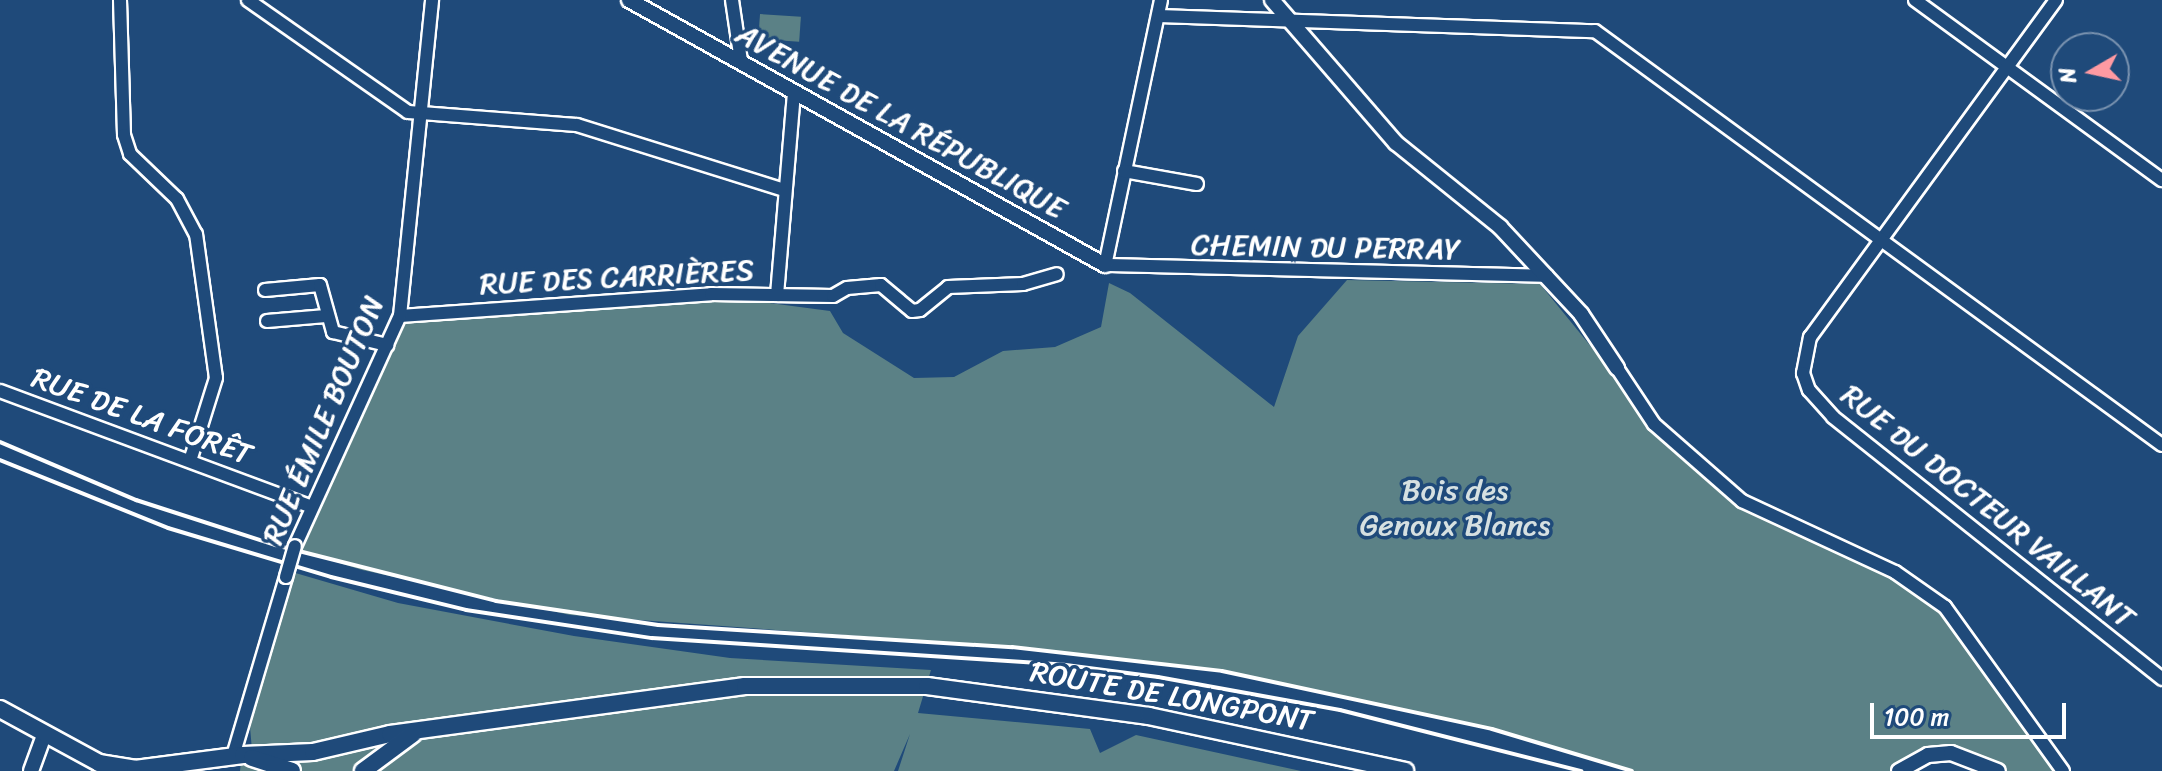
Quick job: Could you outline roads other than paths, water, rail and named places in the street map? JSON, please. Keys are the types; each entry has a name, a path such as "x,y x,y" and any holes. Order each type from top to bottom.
{"main road":[{"name":"ROUTE DE LONGPONT","path":"429,728 745,686 927,686 1149,716 1405,771"},
{"path":"0,709 44,735 118,768 345,746 429,728"},
{"path":"345,746 363,770 396,743 429,728"},
{"path":"238,756 292,771"}],"street":[{"path":"120,0 124,135 130,154 177,199 196,234 216,378 190,461"},
{"path":"248,0 395,106 422,116 495,116 577,125 784,190"},
{"name":"RUE ÉMILE BOUTON","path":"238,756 295,546 310,506 400,316 432,0"},
{"name":"AVENUE DE LA RÉPUBLIQUE","path":"629,0 1105,265"},
{"path":"732,0 741,61"},
{"path":"1105,265 1161,0"},
{"path":"1272,0 1285,20 1396,143 1500,227 1547,276 1581,314 1654,424 1750,507 1895,572 1945,607 2063,771"},
{"path":"1915,0 2162,180"},
{"name":"RUE DU DOCTEUR VAILLANT","path":"2056,0 1810,337 1803,362 1809,390 1833,417 2162,679"},
{"path":"1158,16 1595,31 2162,445"},
{"name":"RUE DES CARRIÈRES","path":"400,316 711,294 777,295 794,93"},
{"path":"1124,171 1197,184"},
{"name":"CHEMIN DU PERRAY","path":"1105,265 1547,276"},
{"path":"777,295 833,296 847,288 881,285 912,311 920,310 948,287 1023,284 1057,274"},
{"path":"265,290 320,285 326,316 341,336 387,345"},
{"path":"267,321 326,316"},
{"name":"RUE DE LA FORÊT","path":"0,391 310,506"},
{"path":"31,771 44,735"},
{"path":"1899,771 1928,755 1951,753 1998,771"}],"railway":[{"path":"0,442 136,500 275,545 496,601 658,625 1012,647 1222,671 1492,729 1632,771"},
{"path":"0,460 168,528 331,577 466,610 652,638 1058,664 1158,677 1340,710 1581,771"}],"park label":[{"name":"Bois des Genoux Blancs","path":"1455,507"}]}
